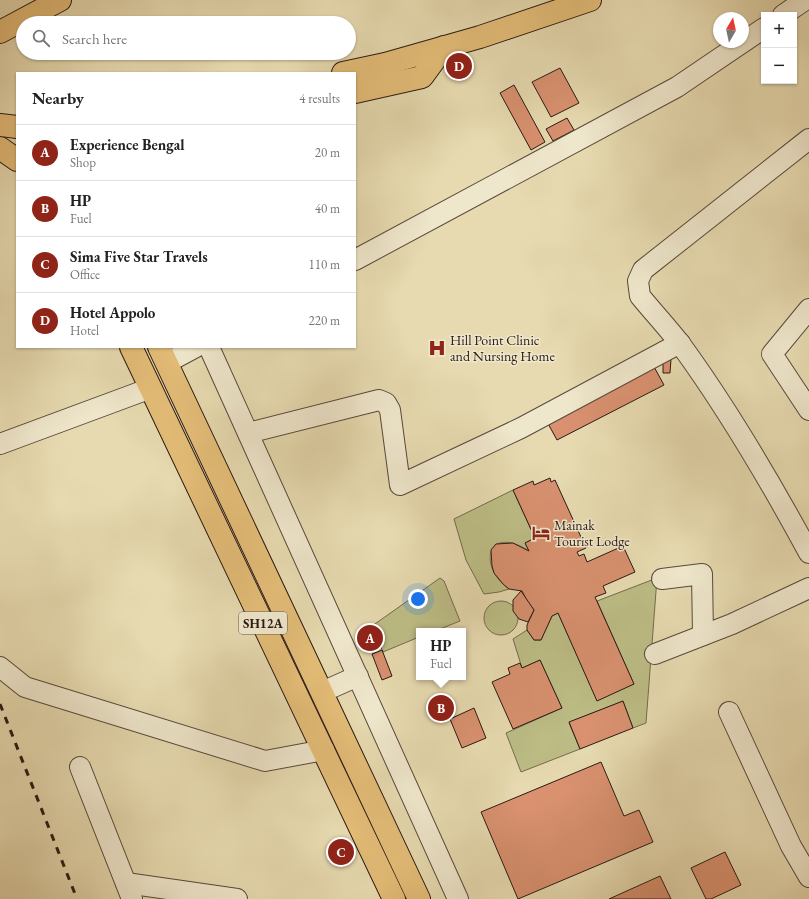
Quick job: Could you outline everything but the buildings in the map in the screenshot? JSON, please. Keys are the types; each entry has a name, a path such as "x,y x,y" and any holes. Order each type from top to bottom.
{"main road":[{"path":"30,16 60,0"},
{"path":"347,72 385,64 480,37 590,0"},
{"path":"0,32 16,23"},
{"path":"356,92 422,77 444,47"},
{"path":"0,148 16,159"},
{"name":"SH12A","path":"131,348 394,899"},
{"name":"SH12A","path":"164,355 418,899"},
{"path":"301,702 322,692"}],"street":[{"path":"787,12 805,0"},
{"path":"356,259 677,87 761,30"},
{"path":"809,139 643,270 638,281 640,296 680,343 713,390 767,476 809,553"},
{"path":"809,309 772,354 809,410"},
{"path":"248,434 382,400 389,406 390,410 400,485 521,428 680,343"},
{"path":"164,355 192,348"},
{"path":"209,348 458,899"},
{"path":"0,444 151,388"},
{"path":"662,579 702,574 703,635"},
{"path":"655,654 732,624 809,588"},
{"path":"0,667 25,688 264,761 324,750"},
{"path":"322,692 358,676"},
{"path":"729,712 791,846 809,877"},
{"path":"80,767 129,891 237,899"}],"green space":[{"path":"513,490 535,538 525,543 529,551 515,544 504,542 496,545 491,551 490,560 493,570 499,580 509,589 484,594 466,560 454,519"},
{"path":"440,578 444,581 460,621 442,628 416,628 416,638 383,652 372,626"},
{"path":"657,578 646,723 633,728 623,701 569,723 580,749 521,772 506,733 562,708 540,660 522,668 513,639 527,630 534,640 541,640 552,616 558,613 597,700 634,684 597,601"},
{"path":"504,601 513,606 517,611 517,625 513,630 508,634 498,635 494,634 485,625 484,615 485,611 494,602"}],"railway":[{"path":"0,704 77,899"}],"place":[{"name":"Hotel Appolo","path":"459,66"},
{"name":"Hill Point Clinic and Nursing Home","path":"437,348"},
{"name":"Mainak Tourist Lodge","path":"541,533"},
{"name":"Experience Bengal","path":"370,638"},
{"name":"HP","path":"441,708"},
{"name":"Sima Five Star Travels","path":"341,852"}]}
